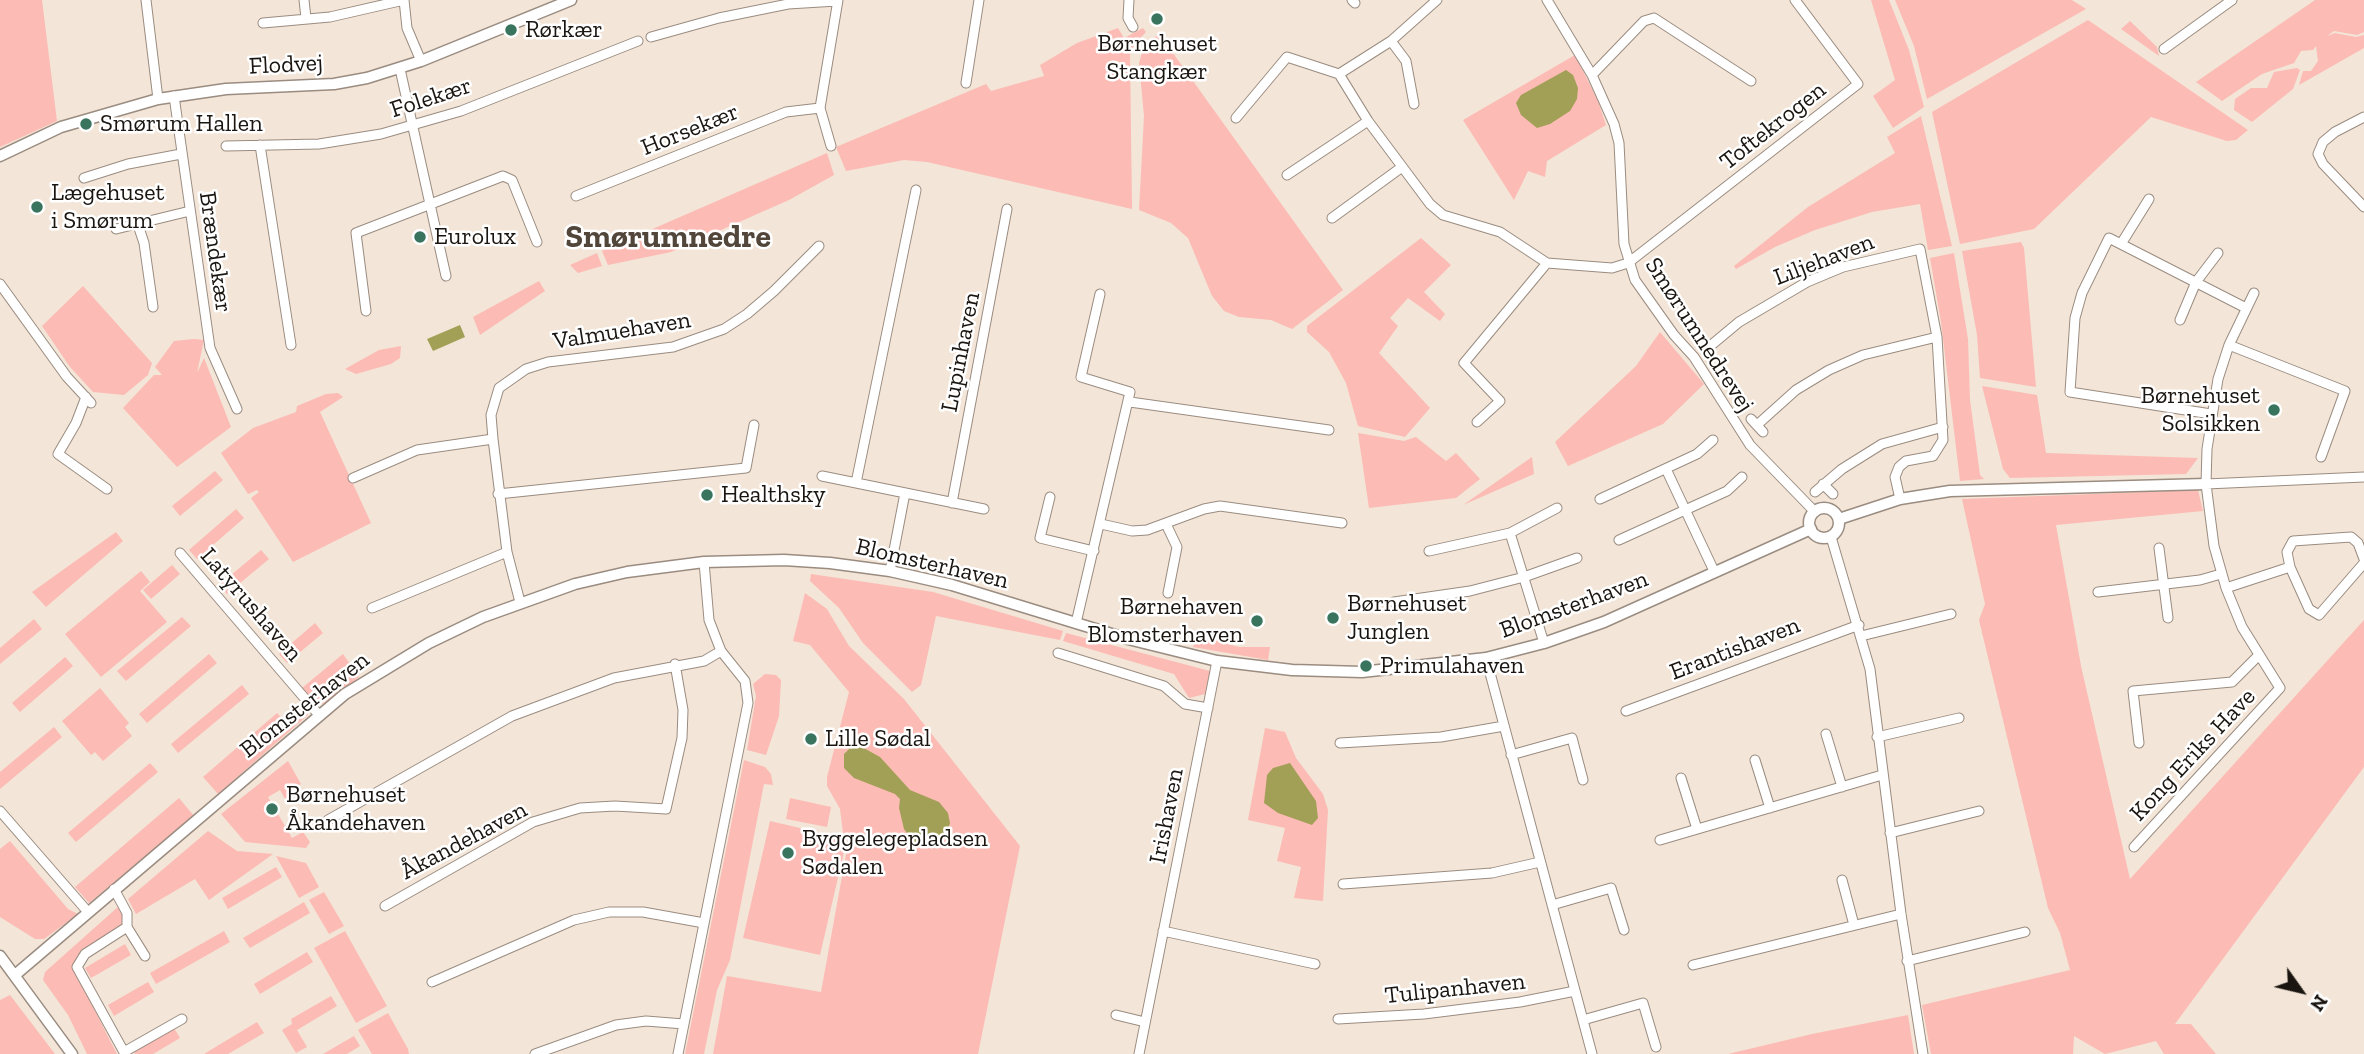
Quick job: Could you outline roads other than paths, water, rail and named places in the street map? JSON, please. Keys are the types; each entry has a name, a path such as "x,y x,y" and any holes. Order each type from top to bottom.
{"street":[{"path":"146,0 159,99"},
{"path":"303,0 306,18"},
{"path":"263,23 330,17 404,0 407,28 421,61"},
{"name":"Flodvej","path":"0,156 61,127 159,99 226,89 334,84 400,69 571,0"},
{"path":"967,83 979,0"},
{"path":"1129,0 1128,18 1133,27"},
{"path":"1339,75 1391,41 1437,0"},
{"name":"Smørumnedrevej","path":"1547,0 1592,75 1610,111 1619,143 1628,263 1645,295 1704,371 1749,445 1815,512"},
{"name":"Toftekrogen","path":"1628,263 1858,85 1795,0"},
{"path":"2164,49 2232,0"},
{"path":"652,37 765,9 837,1 820,108 831,146"},
{"path":"1592,75 1644,21 1654,18 1751,81"},
{"name":"Folekær","path":"226,146 339,142 412,126 461,111 638,41"},
{"path":"1391,41 1406,61 1414,104"},
{"path":"1236,118 1287,57 1339,75 1402,167 1443,215 1500,232 1546,263 1612,268 1628,263"},
{"path":"400,69 446,276"},
{"name":"Brændekær","path":"173,96 210,348 237,409"},
{"name":"Horsekær","path":"576,196 786,112 820,108"},
{"path":"2364,117 2335,132 2323,142 2318,154 2323,164 2364,207"},
{"path":"1287,175 1368,121"},
{"path":"260,145 291,345"},
{"path":"84,178 128,164 181,154"},
{"path":"1332,218 1402,167"},
{"path":"366,311 356,233 503,176 512,180 537,242"},
{"path":"856,483 916,190"},
{"path":"2121,244 2149,200"},
{"name":"Lupinhaven","path":"952,503 1007,209"},
{"path":"116,229 190,211"},
{"path":"137,222 144,243 153,306"},
{"path":"2211,414 2070,392 2075,318 2082,293 2109,238 2246,308"},
{"name":"Valmuehaven","path":"520,603 507,552 498,494 493,402 499,388 518,373 548,362 695,342 747,314 819,246"},
{"name":"Liljehaven","path":"1709,347 1739,322 1807,282 1869,260 1920,249 1937,337 1943,440 1937,452 1928,457 1906,461 1896,471 1900,499"},
{"path":"2180,320 2196,282 2218,253"},
{"path":"1477,422 1500,401 1464,363 1546,263"},
{"path":"0,285 60,368 89,400 58,454 107,489"},
{"path":"2254,293 2229,345 2211,414 2206,484 2214,546 2221,574 2258,656"},
{"path":"1076,623 1130,402 1130,392 1125,389 1082,377 1100,294"},
{"path":"1757,425 1796,390 1829,370 1863,355 1937,337"},
{"path":"2229,345 2344,391 2320,457"},
{"path":"1130,402 1329,430"},
{"path":"498,494 746,468 754,425"},
{"path":"1815,492 1861,455 1882,444 1904,435 1943,426"},
{"path":"352,478 417,450 493,439"},
{"path":"1600,499 1697,454 1713,440"},
{"path":"1666,469 1714,572"},
{"path":"822,476 984,509"},
{"path":"1619,540 1727,491 1742,477"},
{"path":"1839,519 1900,499 1950,491 2364,477"},
{"path":"1823,484 1833,494"},
{"path":"890,571 905,493"},
{"path":"1050,497 1040,538 1094,551"},
{"path":"1101,524 1132,531 1166,524 1204,509 1220,506 1342,523"},
{"path":"1429,551 1510,533 1557,508"},
{"path":"1828,509 1839,519 1839,527 1830,537 1817,536 1811,529 1810,520 1815,512 1828,509"},
{"path":"1166,524 1177,547 1168,593"},
{"name":"Blomsterhaven","path":"15,975 319,715 366,680 420,648 520,603 575,584 627,572 704,562 784,559 890,571 952,585 1161,649 1217,661 1292,670 1346,672 1424,667 1486,658 1544,643 1604,622 1811,529"},
{"path":"1510,533 1544,643"},
{"path":"1830,537 1859,625 1870,669 1901,914 1923,1054"},
{"path":"2351,537 2358,543 2364,561 2319,615 2309,609 2290,567 2287,552 2293,541 2351,537"},
{"path":"2159,548 2168,618"},
{"path":"372,608 507,552"},
{"name":"Latyrushaven","path":"180,553 319,715"},
{"path":"1394,602 1470,591 1524,578 1577,558"},
{"path":"678,1054 748,703 745,681 721,651 709,620 704,562"},
{"path":"2226,588 2290,567"},
{"path":"2098,592 2221,574"},
{"path":"1861,636 1951,614"},
{"name":"Erantishaven","path":"1626,711 1859,625"},
{"path":"327,820 512,716 586,687 675,664 704,661 721,651"},
{"path":"1058,653 1164,686 1185,704 1208,708"},
{"name":"Kong Eriks Have","path":"2134,847 2280,688 2258,656 2232,682 2133,691 2139,743"},
{"path":"1486,658 1592,1054"},
{"name":"Irishaven","path":"1139,1054 1217,661"},
{"name":"Åkandehaven","path":"385,905 533,822 580,808 615,806 666,809 682,738 683,709 675,664"},
{"path":"1877,737 1959,718"},
{"path":"1340,743 1441,737 1504,726"},
{"path":"1826,734 1842,787"},
{"path":"1511,755 1572,738 1583,780"},
{"path":"1755,760 1770,808"},
{"path":"1660,840 1882,775"},
{"path":"1681,778 1697,829"},
{"path":"0,811 88,912"},
{"path":"1890,833 1979,811"},
{"path":"1343,884 1492,873 1540,862"},
{"path":"1842,880 1854,925"},
{"path":"1552,905 1611,888 1624,930"},
{"path":"114,890 127,912 127,927 145,956"},
{"path":"432,982 575,920 609,912 643,912 704,923"},
{"path":"1693,965 1901,914"},
{"path":"127,927 85,954 77,967 124,1053 182,1019"},
{"path":"1163,931 1315,964"},
{"path":"1908,961 2025,932"},
{"path":"0,956 72,1054"},
{"name":"Tulipanhaven","path":"1338,1019 1424,1014 1520,1002 1575,991"},
{"path":"1583,1020 1643,1003 1656,1047"},
{"path":"1116,1015 1145,1022"},
{"path":"535,1054 616,1025 646,1021 684,1024"}],"place":[{"name":"Børnehuset Stangkær","path":"1157,19"},
{"name":"Rørkær","path":"511,30"},
{"name":"Smørum Hallen","path":"86,124"},
{"name":"Lægehuset i Smørum","path":"37,207"},
{"name":"Eurolux","path":"420,237"},
{"name":"Børnehuset Solsikken","path":"2274,410"},
{"name":"Healthsky","path":"707,495"},
{"name":"Børnehuset Junglen","path":"1333,618"},
{"name":"Børnehaven Blomsterhaven","path":"1257,621"},
{"name":"Primulahaven","path":"1366,666"},
{"name":"Lille Sødal","path":"811,739"},
{"name":"Børnehuset Åkandehaven","path":"272,809"},
{"name":"Byggelegepladsen Sødalen","path":"788,853"}],"district":[{"name":"Smørumnedre","path":"668,238"}]}
